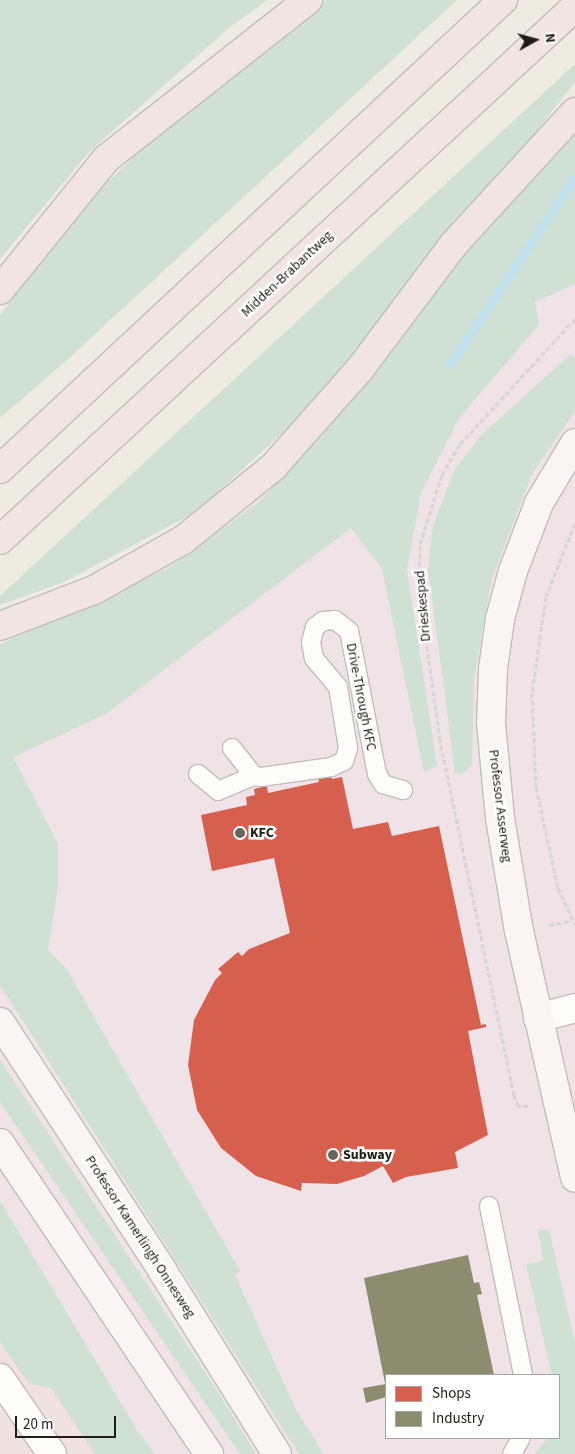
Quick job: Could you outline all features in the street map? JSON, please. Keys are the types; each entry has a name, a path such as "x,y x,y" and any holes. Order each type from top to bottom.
{"highway":[{"path":"0,290 106,159 308,0"},
{"path":"0,469 503,0"},
{"name":"Midden-Brabantweg","path":"0,540 575,8"},
{"path":"0,626 94,590 183,540 273,467 360,369 454,244 575,112"}],"main road":[{"name":"Professor Asserweg","path":"575,443 539,503 512,571 500,620 493,669 491,723 498,810 538,1018 575,1178"},
{"name":"Professor Kamerlingh Onnesweg","path":"0,1022 162,1270 277,1454"},
{"path":"0,1143 209,1454"}],"street":[{"path":"538,1018 575,1008"},
{"path":"0,1378 52,1454"}],"lane":[{"name":"Drive-Through KFC","path":"254,776 331,767 344,761 348,755 338,687 311,650 316,627 329,619 342,624 349,631 377,774 383,784 403,790"},
{"path":"198,774 218,791 254,776 232,748"},
{"path":"489,1206 523,1374"},
{"path":"512,1454 520,1439"}],"path":[{"name":"Drieskespad","path":"480,940 440,740 419,588 420,544 442,475 460,444 575,319"},
{"path":"575,523 546,597 532,693 536,787 558,888 575,924"}],"shaded area":[{"path":"575,167 575,1454 122,1454 0,1267 0,706"},
{"path":"0,1267 122,1454 0,1454"}],"green space":[{"path":"0,0 267,0 230,27 89,152 0,259"},
{"path":"325,0 457,0 67,360 0,418 0,315 98,191 211,84"},
{"path":"575,64 575,82 529,141 303,414 196,512 64,582 0,605 0,596"},
{"path":"575,132 575,284 535,302 539,325 459,418 421,493 407,569 437,766 424,772 382,569 351,528 106,714 13,757 58,844 58,886 48,950 66,968 240,1271 235,1275 296,1410 324,1454 299,1454 0,985 0,644 167,569 260,501 342,411 472,245"},
{"path":"571,354 575,358 575,411 531,476 492,579 474,679 472,764 462,774 455,773 428,568 433,526 454,471 481,435"},
{"path":"0,1060 219,1394 256,1454 240,1454 0,1102"},
{"path":"0,1201 137,1430 155,1454 95,1454 51,1388 29,1384 0,1342"},
{"path":"538,1230 549,1230 575,1343 575,1454 535,1454 547,1439 560,1439 560,1374 552,1374 526,1264 543,1261"}],"building: Shops":[{"path":"330,772 332,779 342,777 353,829 388,822 392,836 439,826 481,1025 486,1024 486,1027 468,1031 488,1135 455,1152 458,1168 406,1177 393,1183 383,1166 364,1176 337,1184 302,1183 301,1191 256,1176 221,1148 197,1110 188,1065 194,1020 215,980 222,973 218,969 238,952 242,956 249,949 290,933 274,858 212,871 201,815 247,805 246,797 255,795 254,789 267,786 268,793 319,782 318,775"}],"building: Industry":[{"path":"468,1255 474,1283 479,1282 482,1294 477,1295 494,1374 385,1374 385,1383 364,1278"},
{"path":"385,1384 385,1397 366,1403 363,1388"}],"waterway":[{"path":"451,364 575,179"}],"place":[{"name":"KFC","path":"240,833"},
{"name":"Subway","path":"333,1155"}]}
